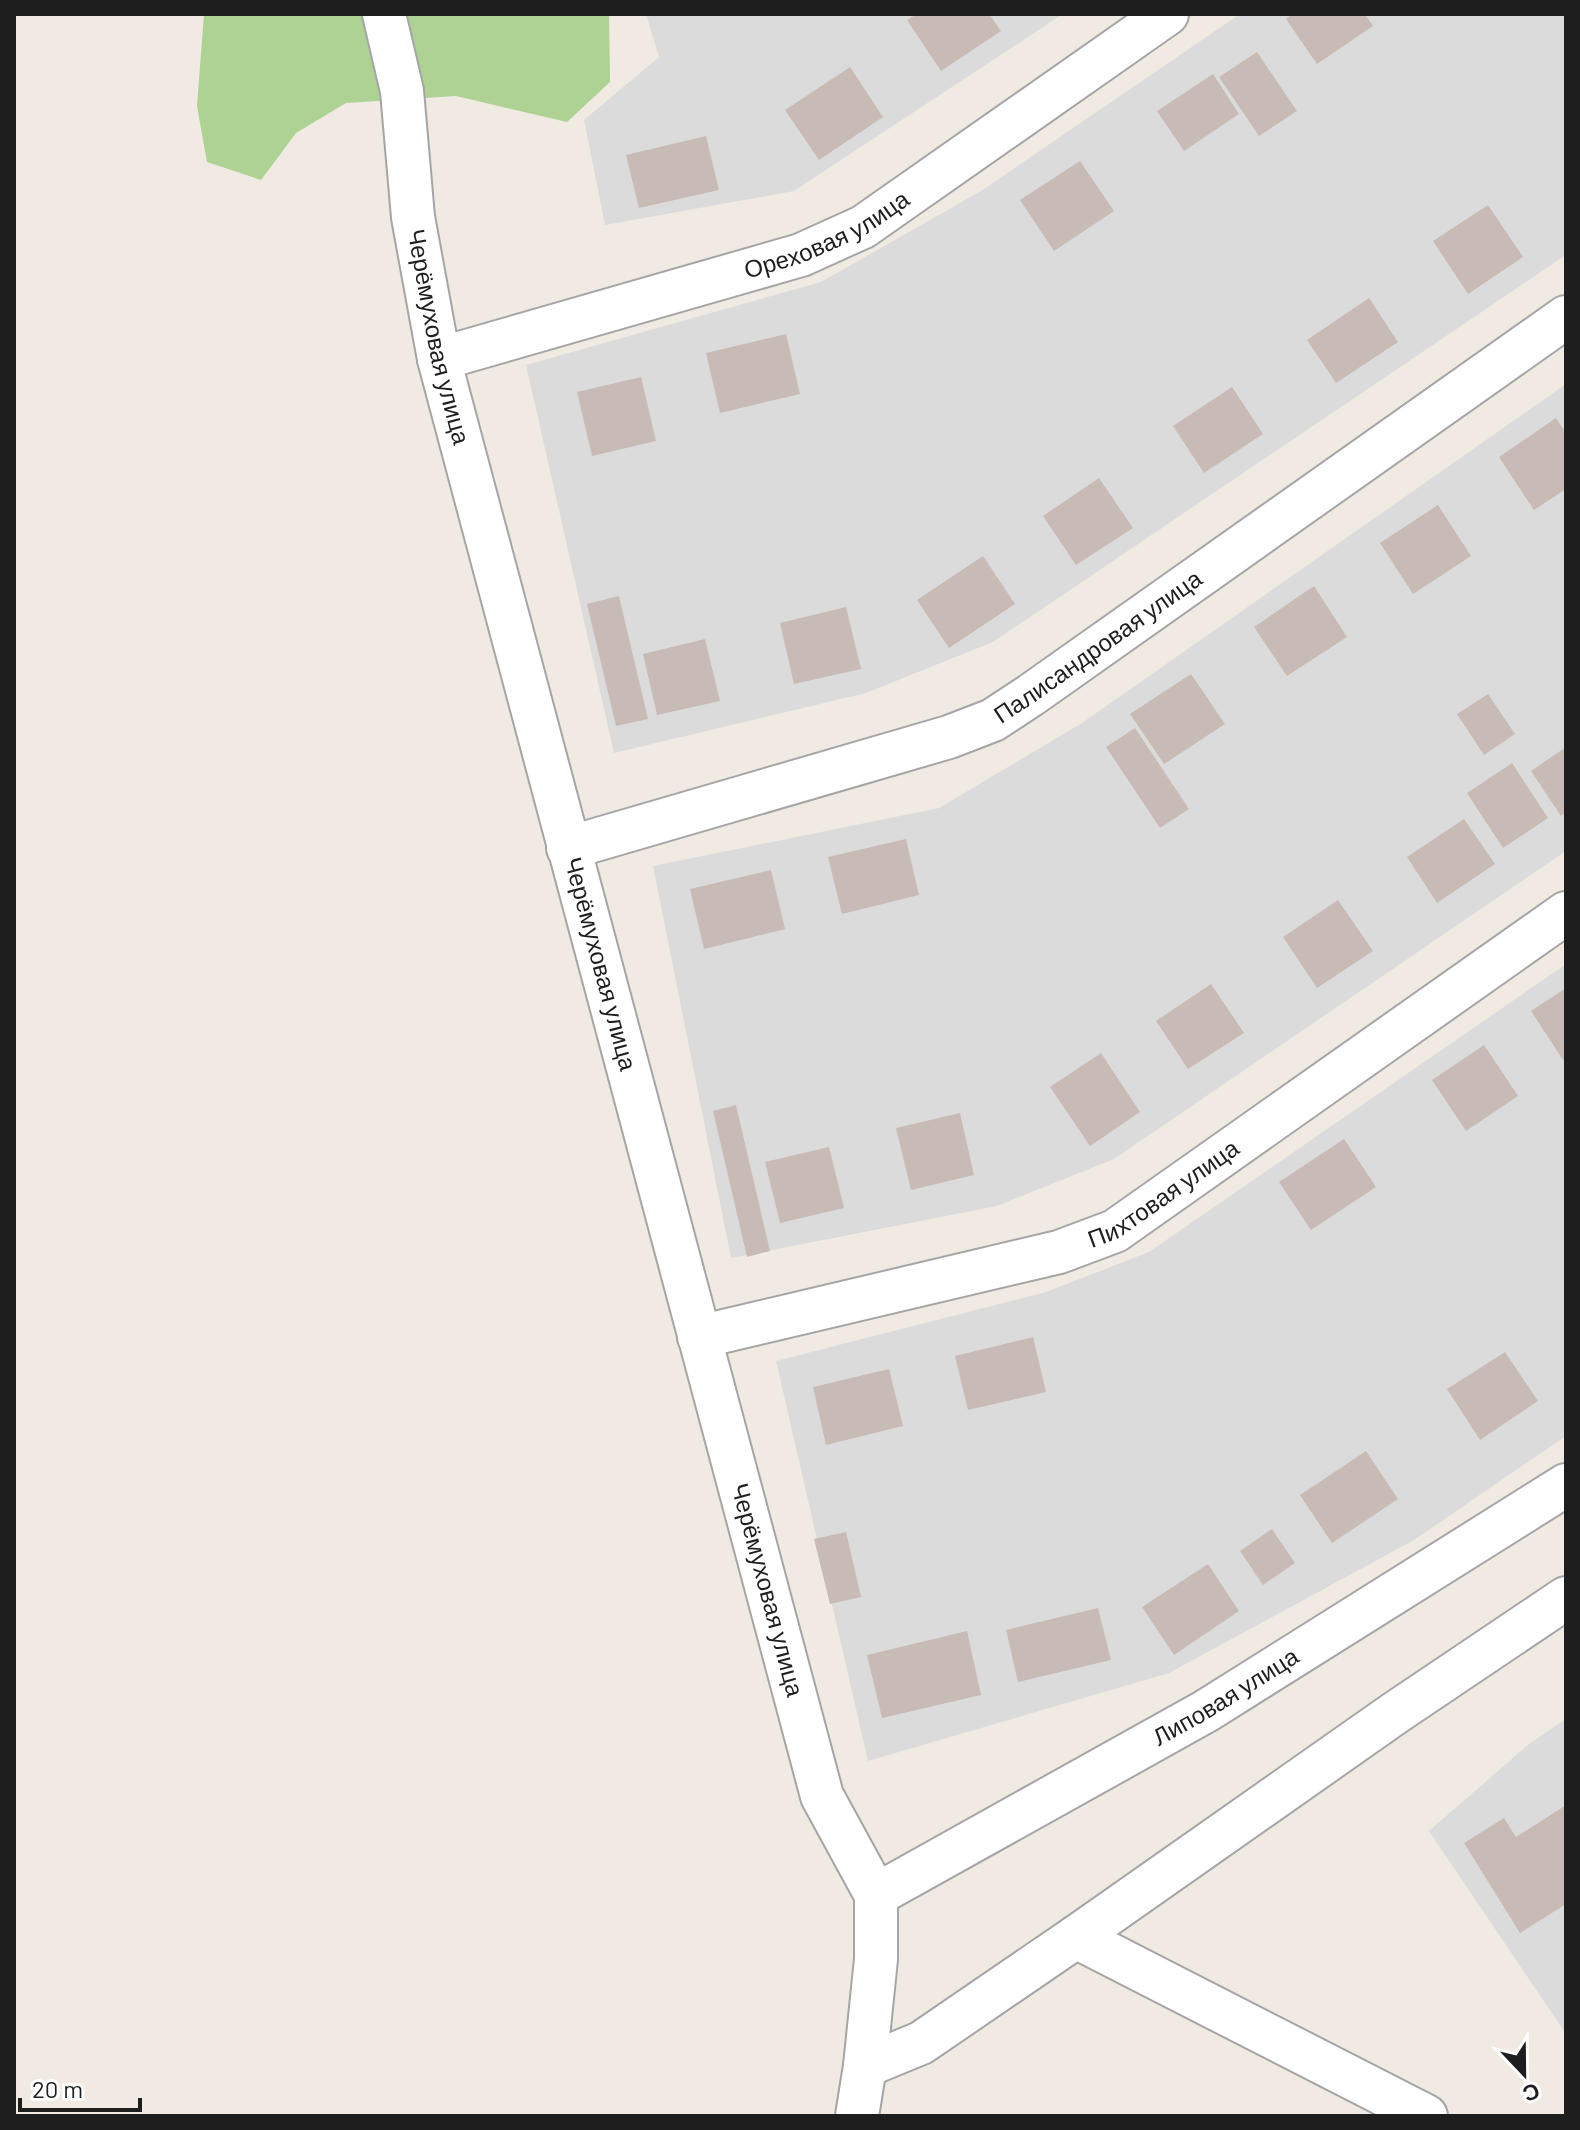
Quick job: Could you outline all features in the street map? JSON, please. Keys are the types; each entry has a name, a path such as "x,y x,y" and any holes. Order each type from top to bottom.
{"street":[{"name":"Черёмуховая улица","path":"384,14 402,91 413,217 439,359 822,1796 876,1895"},
{"name":"Ореховая улица","path":"439,359 801,255 863,227 1167,14"},
{"name":"Палисандровая улица","path":"568,848 949,737 993,720 1566,317"},
{"name":"Пихтовая улица","path":"699,1337 1059,1252 1115,1231 1566,913"},
{"name":"Липовая улица","path":"876,1895 1206,1711 1566,1485"},
{"path":"865,2066 921,2043 1382,1722 1566,1598"},
{"path":"857,2116 876,1959 876,1895"},
{"path":"1076,1937 1426,2116"}],"shaded area":[{"path":"646,14 1063,14 794,191 605,225 584,120 659,57"},
{"path":"1240,14 1566,14 1566,255 993,642 866,693 614,753 526,365 821,282 981,191"},
{"path":"1566,384 1566,851 1114,1159 997,1206 731,1258 653,866 939,808 1082,723"},
{"path":"1566,964 1566,1436 1414,1540 1169,1673 868,1761 776,1361 1046,1292 1149,1252"},
{"path":"1566,1719 1566,2034 1429,1831 1529,1744"}],"green space":[{"path":"204,14 609,14 610,82 567,122 456,96 346,103 296,133 261,180 207,162 197,106"}],"building":[{"path":"917,14 989,14 1001,31 941,71 907,20"},
{"path":"1293,14 1365,14 1373,26 1317,64 1286,19"},
{"path":"1257,52 1297,111 1259,136 1219,77"},
{"path":"850,67 883,117 819,160 785,110"},
{"path":"1213,74 1239,114 1184,151 1157,111"},
{"path":"706,136 719,190 639,208 626,155"},
{"path":"1080,161 1114,211 1054,251 1020,200"},
{"path":"1488,205 1523,257 1468,294 1433,241"},
{"path":"1369,298 1398,342 1336,383 1307,340"},
{"path":"786,334 800,394 720,413 706,353"},
{"path":"641,377 656,441 592,456 577,392"},
{"path":"1232,387 1263,434 1204,473 1173,426"},
{"path":"1556,418 1566,433 1566,489 1534,510 1499,457"},
{"path":"1099,478 1133,528 1076,565 1043,516"},
{"path":"1438,505 1471,556 1413,594 1380,543"},
{"path":"983,556 1015,604 949,648 917,600"},
{"path":"1314,586 1347,637 1287,676 1254,627"},
{"path":"619,596 648,719 616,726 587,604"},
{"path":"846,607 861,669 794,684 780,623"},
{"path":"705,639 720,701 657,715 643,654"},
{"path":"1191,674 1225,724 1164,764 1130,714"},
{"path":"1488,694 1515,734 1484,755 1457,714"},
{"path":"1135,728 1189,809 1160,828 1106,747"},
{"path":"1566,747 1566,812 1561,816 1531,771"},
{"path":"1512,763 1548,818 1503,848 1467,793"},
{"path":"1464,819 1495,864 1437,903 1407,857"},
{"path":"906,839 919,895 842,914 828,857"},
{"path":"771,870 785,929 704,949 690,889"},
{"path":"1338,900 1373,951 1317,988 1283,937"},
{"path":"1211,984 1244,1033 1188,1069 1156,1021"},
{"path":"1566,988 1566,1058 1563,1060 1531,1011"},
{"path":"1484,1045 1518,1096 1466,1131 1432,1080"},
{"path":"1101,1053 1140,1112 1090,1146 1050,1087"},
{"path":"736,1105 770,1251 747,1257 713,1111"},
{"path":"960,1113 974,1175 911,1190 896,1128"},
{"path":"1344,1139 1376,1187 1311,1230 1279,1182"},
{"path":"829,1147 844,1208 780,1223 765,1162"},
{"path":"1033,1337 1046,1392 968,1410 955,1356"},
{"path":"1505,1352 1538,1401 1480,1440 1447,1389"},
{"path":"889,1369 903,1426 826,1445 813,1387"},
{"path":"1366,1451 1398,1499 1332,1543 1300,1495"},
{"path":"1272,1529 1295,1563 1263,1585 1240,1551"},
{"path":"846,1532 861,1597 830,1604 814,1539"},
{"path":"1208,1564 1239,1611 1174,1655 1142,1607"},
{"path":"1098,1608 1111,1660 1018,1682 1006,1630"},
{"path":"967,1631 981,1695 882,1718 867,1655"},
{"path":"1566,1805 1566,1904 1520,1933 1464,1843 1504,1818 1516,1837"}]}
